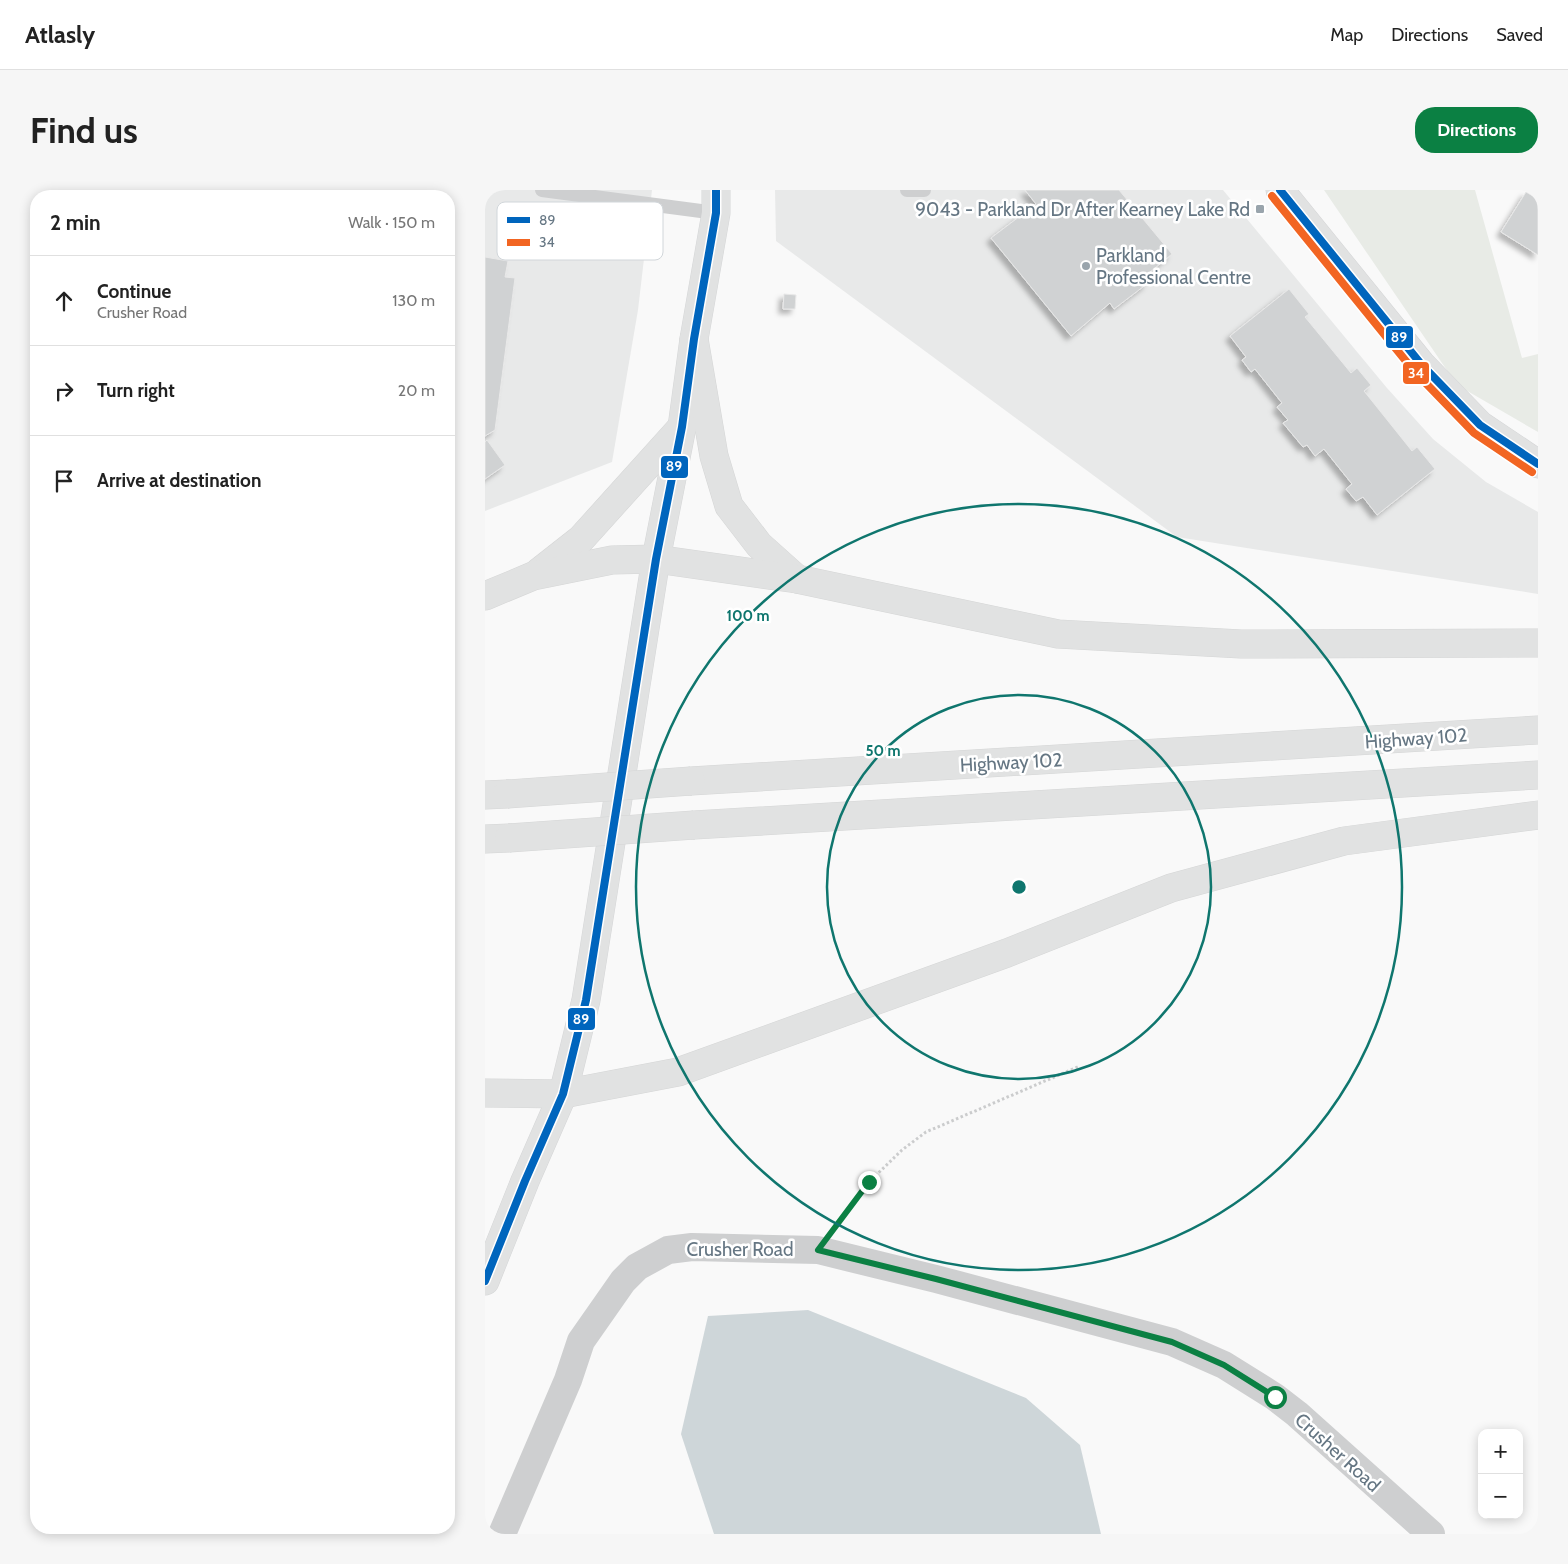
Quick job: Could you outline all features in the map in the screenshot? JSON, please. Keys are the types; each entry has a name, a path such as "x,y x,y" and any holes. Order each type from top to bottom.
{"main road":[{"path":"1280,190 1421,364 1480,424 1538,464"},
{"path":"485,1281 525,1181 563,1094 585,1000 656,559 682,427 716,202"},
{"path":"694,339 714,456 729,506 759,545 797,579"},
{"path":"533,576 581,539 682,427"},
{"path":"485,596 533,576 612,560 656,559 797,579 1058,634 1241,644 1538,643"},
{"name":"Highway 102","path":"496,794 1538,730"},
{"path":"497,838 1538,775"},
{"path":"485,1093 563,1094 678,1072 1007,953 1171,888 1343,841 1538,815"}],"street":[{"name":"Crusher Road","path":"502,1534 568,1380 581,1341 617,1289 637,1266 668,1250 692,1247 818,1250 936,1279 1172,1342 1224,1365 1275,1397 1297,1414 1431,1534"}],"lane":[{"path":"542,190 716,202"},
{"path":"907,190 924,190"}],"path":[{"path":"818,1250 869,1182 902,1150 926,1132 1079,1066"}],"shaded area":[{"path":"485,190 652,190 651,202 497,202 497,260 644,260 638,310 612,462 485,511"},
{"path":"775,190 1223,190 1387,388 1433,439 1486,482 1538,512 1538,594 1177,537 776,241"},
{"path":"1324,190 1475,190 1522,358 1538,354 1538,432 1457,385"},
{"path":"808,1310 1026,1398 1080,1445 1101,1534 714,1534 681,1434 708,1316"}],"building":[{"name":"Parkland Professional Centre","path":"1025,190 1119,190 1172,254 1144,277 1148,283 1114,309 1110,303 1071,336 991,238 1036,204"},
{"path":"1526,192 1538,199 1538,255 1501,232"},
{"path":"485,257 508,261 505,277 515,278 495,430 485,436"},
{"path":"1289,289 1309,314 1305,317 1351,373 1357,368 1371,385 1364,391 1412,451 1417,447 1435,469 1377,515 1363,497 1356,501 1346,489 1352,484 1324,449 1315,456 1307,445 1303,447 1283,423 1288,420 1277,407 1282,403 1255,369 1251,372 1242,360 1246,357 1230,336"},
{"path":"784,294 796,295 795,309 783,309"},
{"path":"487,440 505,465 485,479 485,442"}],"transit line":[{"name":"89","path":"485,1281 525,1181 563,1094 586,1000 656,559 682,427 694,339 716,213 716,190"},
{"name":"89","path":"1280,190 1421,364 1480,425 1538,464"},
{"name":"34","path":"1272,196 1414,371 1474,433 1532,472"}],"place":[{"name":"9043 - Parkland Dr After Kearney Lake Rd","path":"1260,209"},
{"name":"Parkland Professional Centre","path":"1086,266"}],"route":[{"path":"869,1182 818,1250 936,1279 1172,1342 1224,1365 1275,1397"}]}
